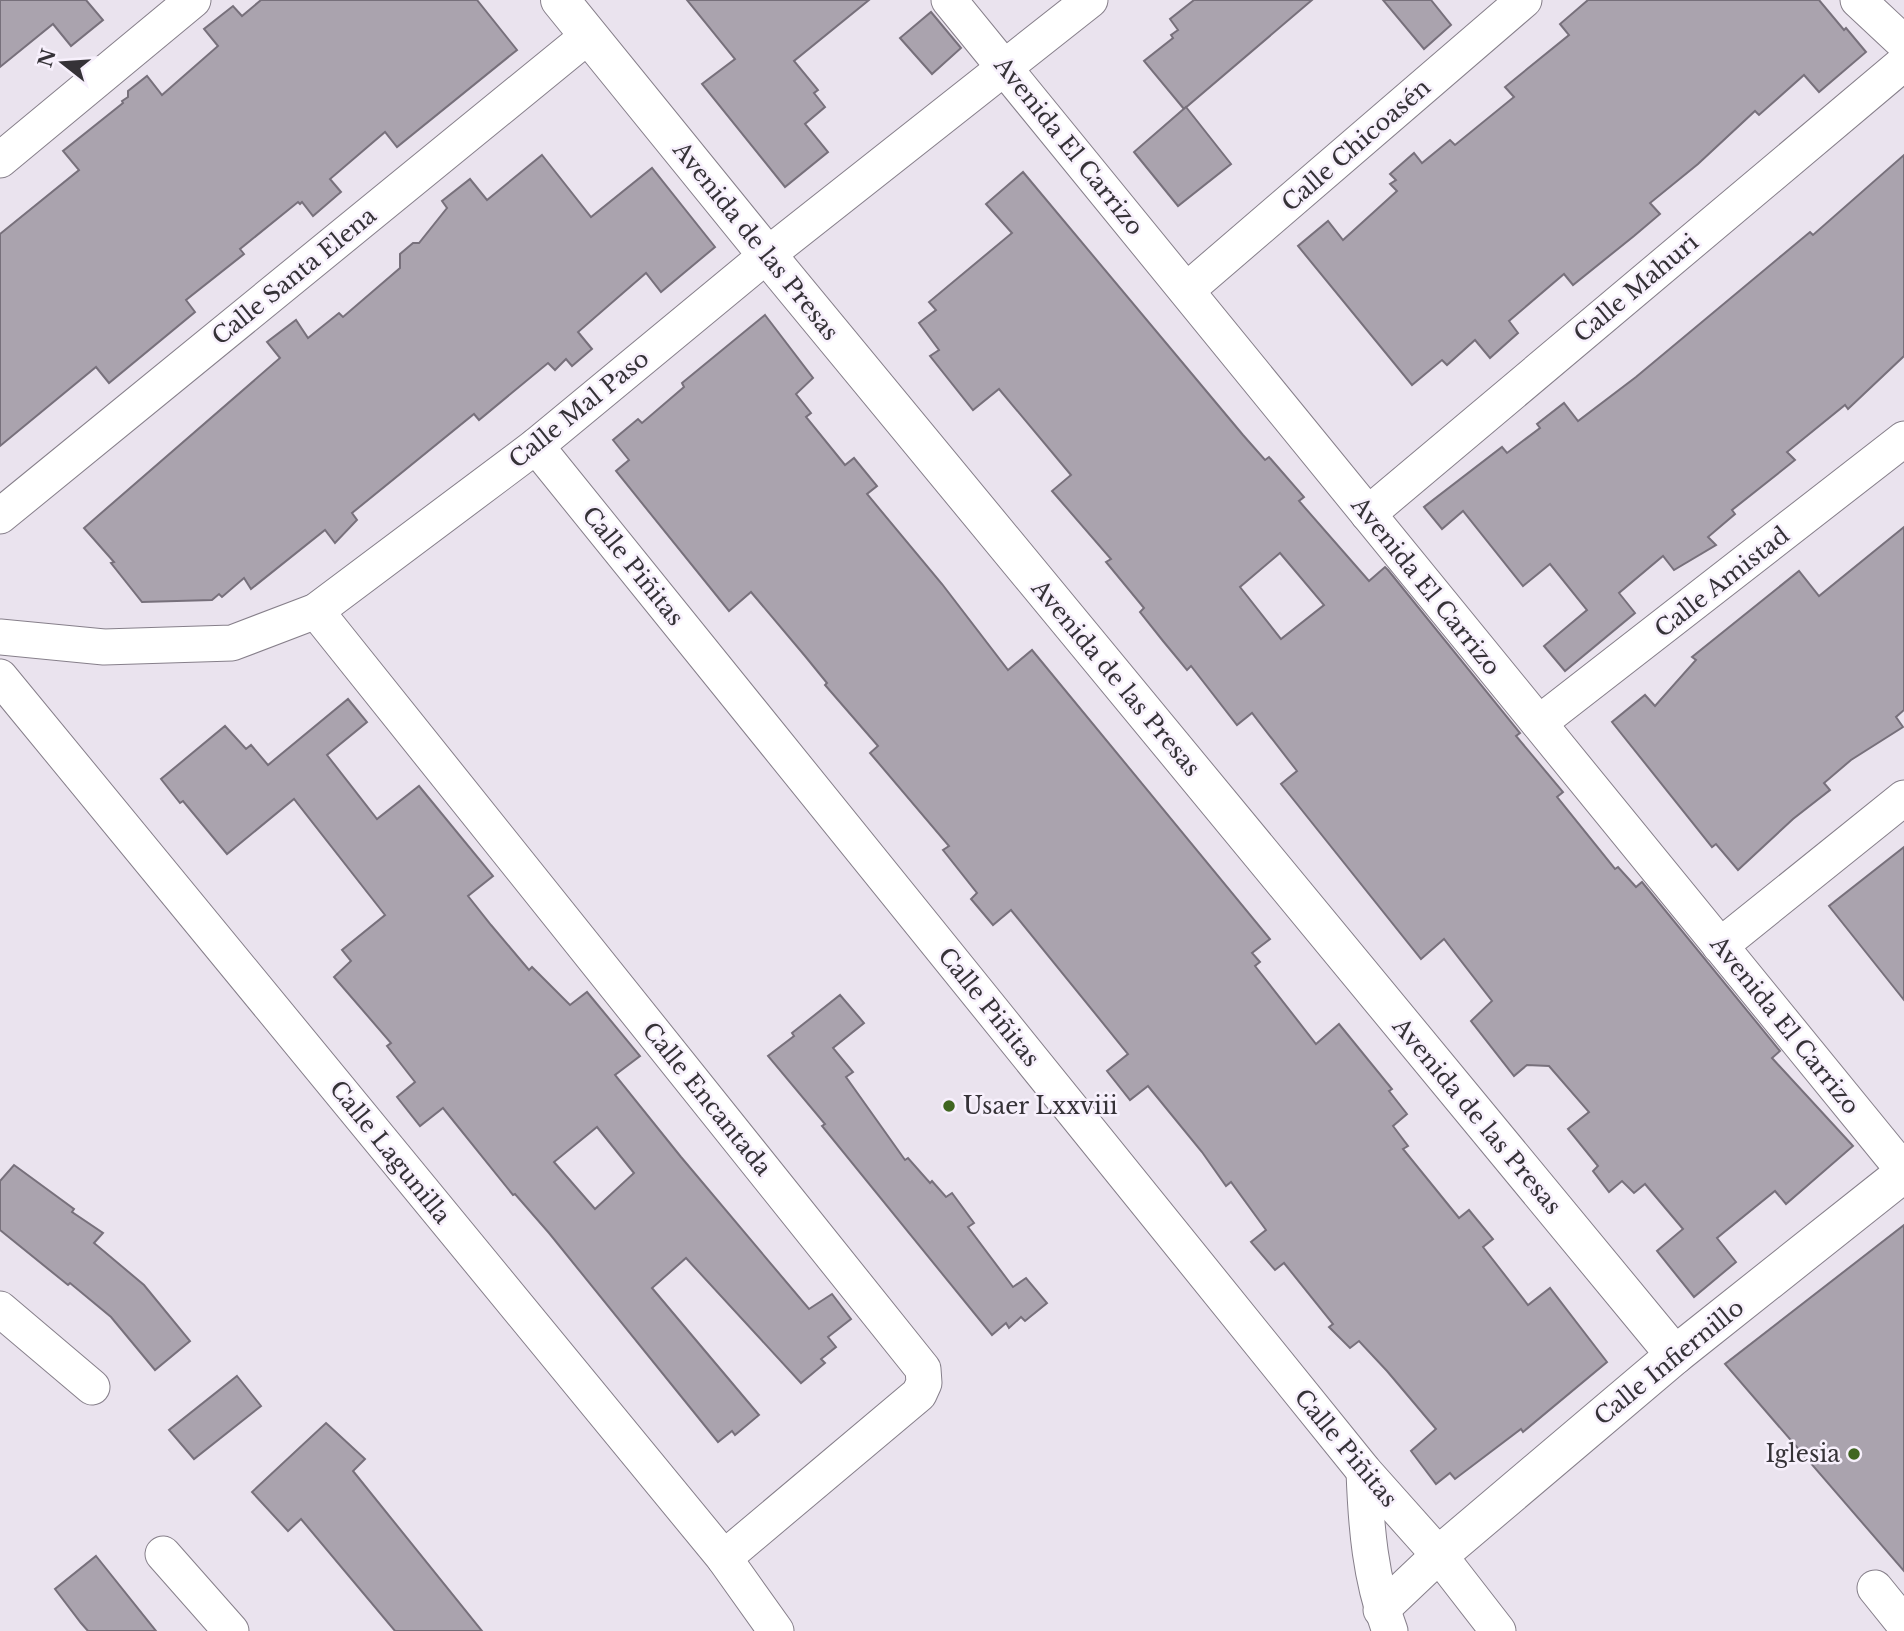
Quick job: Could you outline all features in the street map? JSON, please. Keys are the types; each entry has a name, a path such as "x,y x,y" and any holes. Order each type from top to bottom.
{"street":[{"path":"0,160 193,0"},
{"name":"Avenida de las Presas","path":"560,0 767,255 1675,1355"},
{"name":"Avenida El Carrizo","path":"949,0 1904,1172"},
{"name":"Calle Mal Paso","path":"0,636 104,646 232,643 316,611 536,446 767,255 1090,0"},
{"name":"Calle Chicoasén","path":"1187,290 1524,0"},
{"path":"1858,0 1904,43"},
{"name":"Calle Santa Elena","path":"0,516 588,36"},
{"name":"Calle Mahuri","path":"1368,514 1904,63"},
{"name":"Calle Amistad","path":"1538,723 1904,439"},
{"name":"Calle Piñitas","path":"536,446 1364,1472 1439,1555 1498,1631"},
{"name":"Calle Encantada","path":"316,611 923,1369 924,1383 919,1394 724,1558"},
{"name":"Calle Lagunilla","path":"0,677 724,1558 776,1631"},
{"path":"1720,946 1904,798"},
{"name":"Calle Infiernillo","path":"1439,1555 1675,1355 1904,1172"},
{"path":"0,1309 92,1387"},
{"path":"1364,1472 1366,1529 1385,1620"},
{"path":"163,1554 232,1631"},
{"path":"1385,1620 1439,1555"},
{"path":"1875,1588 1904,1624"}],"building":[{"path":"0,0 86,0 103,20 71,46 53,24 0,67"},
{"path":"261,0 477,0 517,50 397,147 385,132 330,179 341,192 313,216 302,202 298,202 240,249 244,254 186,300 195,312 109,383 96,367 0,446 0,234 79,170 63,151 123,103 128,97 128,91 147,76 162,95 218,46 204,29 233,6 242,16"},
{"path":"687,0 869,0 794,61 818,90 814,93 825,107 805,124 828,152 785,187 702,84 735,59"},
{"path":"1194,0 1312,0 1184,109 1144,61 1173,38 1171,35 1178,30 1170,19"},
{"path":"1383,0 1431,0 1451,25 1424,49"},
{"path":"1588,0 1819,0 1866,52 1819,92 1804,75 1759,115 1755,111 1698,164 1650,203 1660,214 1573,285 1564,274 1509,321 1518,333 1490,358 1475,340 1447,365 1442,360 1412,385 1298,246 1328,221 1343,240 1397,191 1390,184 1396,180 1390,174 1414,153 1422,163 1450,140 1455,145 1514,97 1505,87 1569,35 1560,24"},
{"path":"931,12 961,48 932,74 900,38"},
{"path":"1186,107 1231,164 1178,206 1134,152"},
{"path":"542,155 591,217 652,168 715,247 661,292 646,273 578,332 592,349 572,366 566,359 555,370 548,363 479,420 474,414 352,513 357,520 335,543 325,530 251,589 244,578 222,597 219,594 212,600 142,602 111,563 114,562 84,528 280,358 267,342 296,320 308,338 339,313 343,317 400,268 400,254 413,243 419,243 447,208 442,201 470,179 487,200"},
{"path":"1904,155 1904,356 1848,409 1845,405 1787,452 1795,460 1732,510 1735,514 1708,537 1716,545 1674,570 1663,556 1619,593 1635,613 1565,671 1544,646 1587,610 1550,564 1523,586 1463,511 1442,529 1424,507 1502,447 1507,453 1540,428 1537,424 1564,403 1578,421 1636,377 1810,232 1813,235"},
{"path":"1023,172 1243,435 1265,460 1269,457 1304,497 1299,501 1369,581 1385,567 1388,570 1520,733 1516,736 1563,792 1557,797 1615,869 1618,867 1636,887 1642,882 1780,1051 1772,1058 1853,1146 1786,1204 1775,1191 1717,1238 1736,1262 1694,1297 1657,1251 1683,1229 1645,1184 1634,1193 1622,1181 1609,1192 1593,1171 1598,1166 1568,1129 1589,1112 1549,1066 1527,1065 1514,1076 1471,1021 1492,1001 1444,939 1421,959 1281,784 1297,771 1252,713 1237,725 1191,666 1187,670 1163,641 1140,612 1144,608 1106,562 1111,559 1052,491 1071,475 999,389 973,410 930,356 939,350 919,323 936,310 929,302 1012,233 986,204","holes":["1280,553 1324,605 1281,639 1240,587"]},
{"path":"765,315 813,378 796,394 811,413 806,417 845,465 854,458 877,486 867,494 942,584 1008,670 1032,650 1270,939 1252,953 1260,962 1255,966 1316,1044 1339,1024 1392,1089 1389,1091 1407,1114 1393,1126 1408,1146 1403,1149 1459,1218 1469,1210 1493,1239 1483,1247 1528,1305 1550,1288 1607,1362 1523,1432 1521,1429 1455,1479 1450,1473 1436,1484 1411,1451 1436,1429 1387,1371 1359,1341 1350,1348 1329,1327 1333,1324 1284,1263 1275,1270 1251,1242 1266,1230 1231,1182 1226,1186 1148,1086 1130,1100 1107,1071 1128,1054 1011,910 993,925 971,899 977,893 943,850 949,846 870,753 878,746 825,685 827,683 805,656 751,592 729,611 616,471 629,460 613,440 638,419 642,423 684,387 682,383"},
{"path":"1904,527 1904,710 1896,717 1903,727 1851,760 1824,783 1830,790 1793,819 1738,870 1716,844 1712,847 1612,722 1645,695 1655,706 1696,660 1692,657 1799,571 1819,596"},
{"path":"348,699 367,722 327,755 377,819 419,786 493,876 468,896 491,925 529,970 532,967 570,1005 587,992 640,1056 615,1075 681,1157 809,1309 832,1294 851,1319 828,1337 836,1347 821,1359 825,1363 801,1383 686,1258 652,1288 759,1415 735,1435 732,1431 718,1442 549,1233 515,1194 513,1195 443,1108 420,1126 397,1097 415,1082 387,1046 391,1043 334,977 351,961 342,950 385,915 294,799 227,854 161,779 225,726 246,749 251,745 268,765","holes":["597,1127 634,1173 595,1209 554,1162"]},
{"path":"1904,847 1904,1000 1829,906"},
{"path":"840,995 864,1023 833,1048 853,1072 846,1077 905,1160 908,1158 946,1197 952,1193 974,1223 968,1227 1013,1287 1026,1278 1047,1303 1025,1321 1021,1317 1009,1328 1006,1323 992,1335 768,1056"},
{"path":"14,1165 74,1209 72,1212 103,1233 94,1243 144,1285 190,1341 155,1370 111,1317 0,1230 0,1181"},
{"name":"Iglesia","path":"1904,1225 1904,1571 1725,1364"},
{"path":"237,1376 261,1406 194,1459 169,1430"},
{"path":"326,1423 365,1459 353,1471 482,1631 395,1631 301,1519 288,1531 252,1492"},
{"path":"96,1556 156,1631 88,1631 81,1623 55,1589"}],"place":[{"name":"Usaer Lxxviii","path":"949,1106"},
{"name":"Iglesia","path":"1854,1454"}]}
